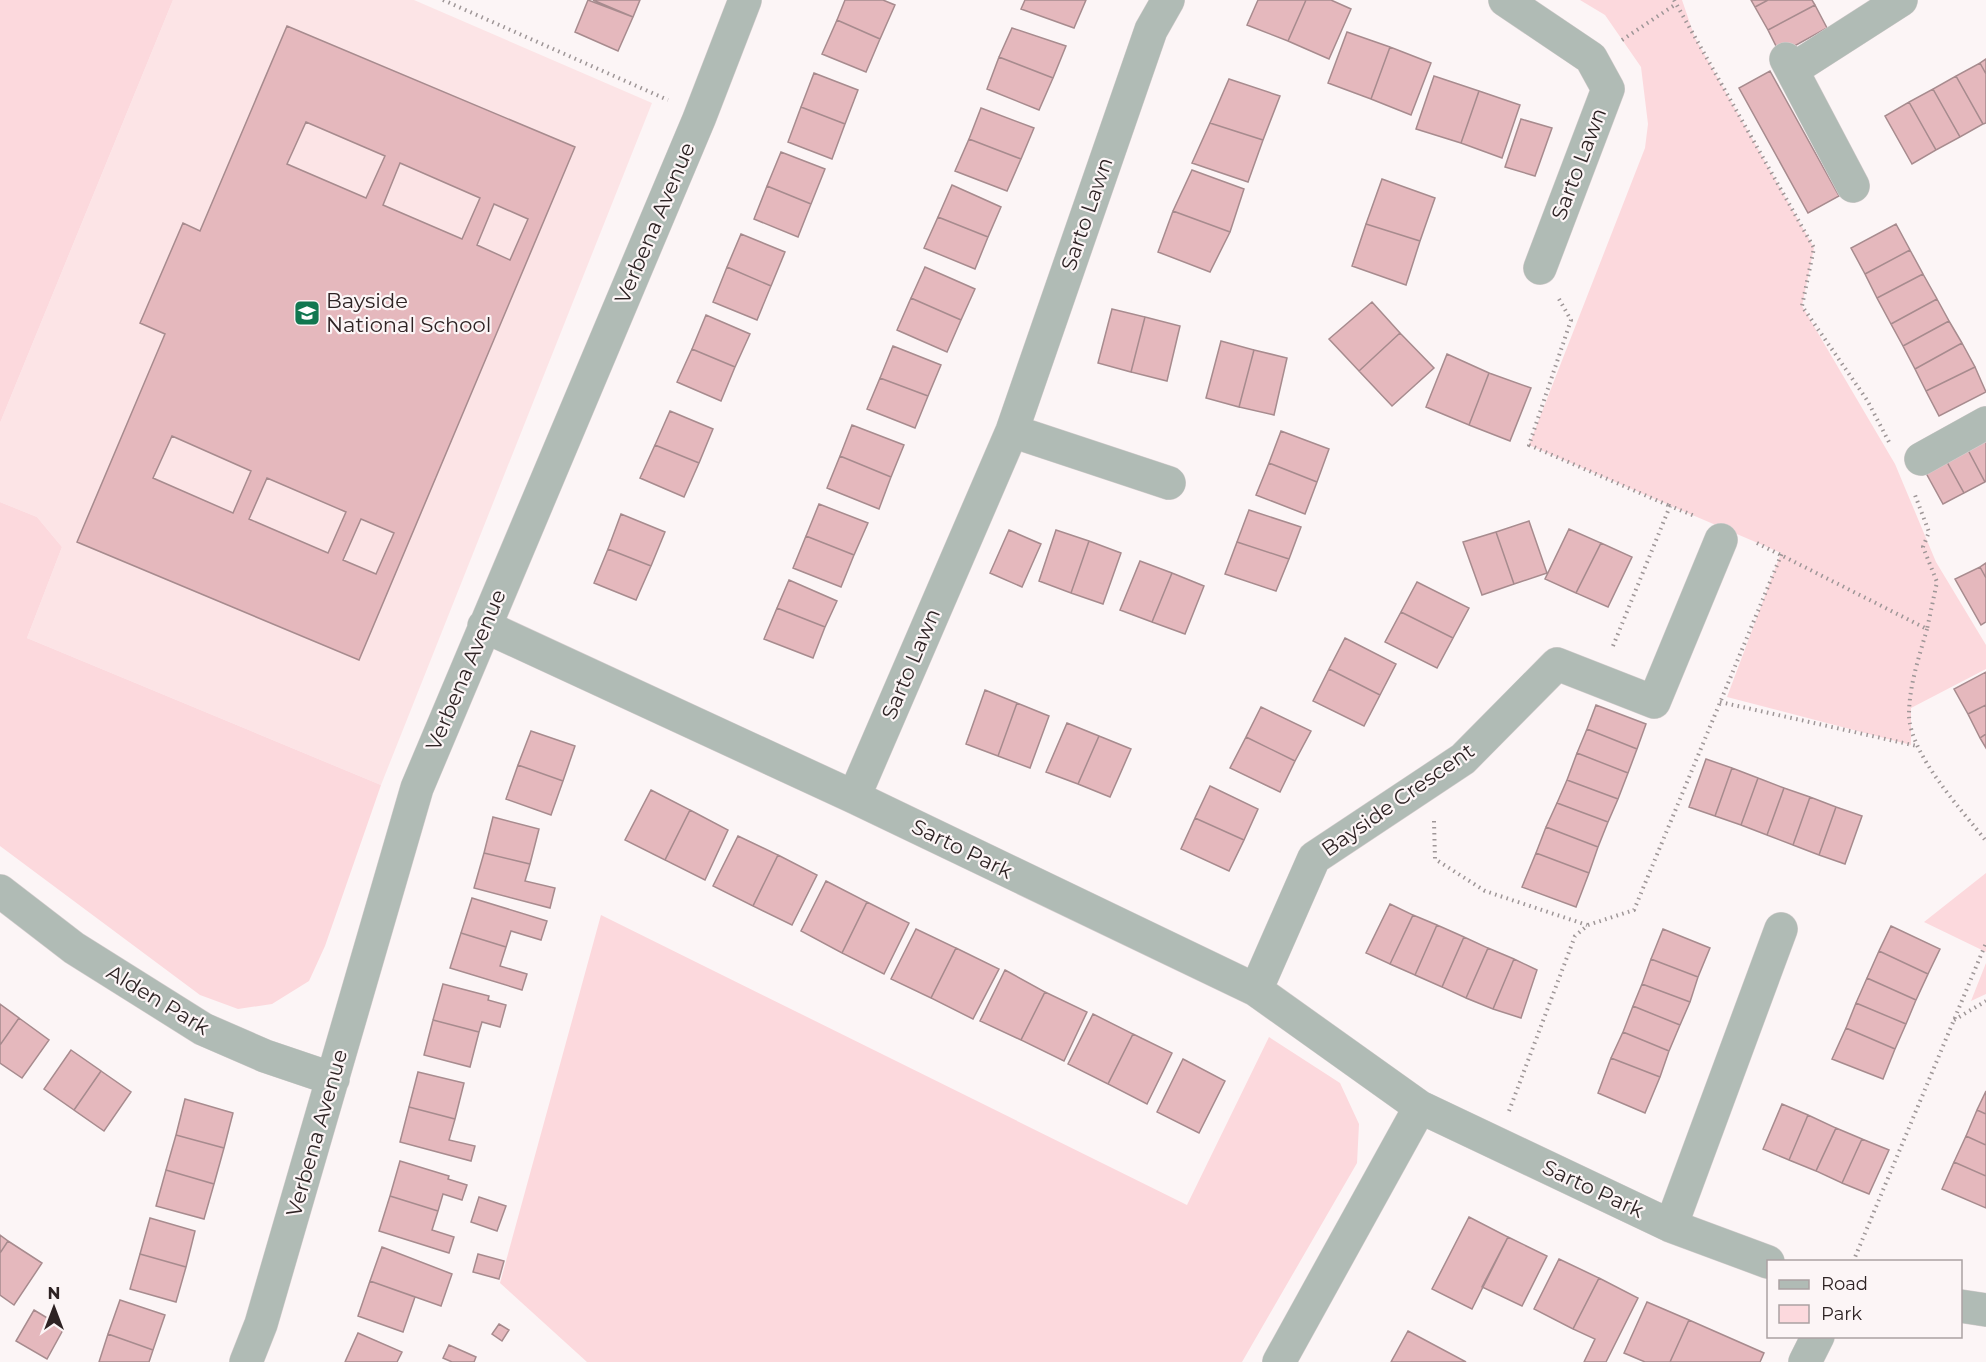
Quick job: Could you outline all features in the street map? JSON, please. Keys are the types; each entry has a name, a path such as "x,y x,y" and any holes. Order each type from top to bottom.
{"street":[{"name":"Verbena Avenue","path":"246,1362 261,1324 417,788 699,119 745,0"},
{"name":"Sarto Lawn","path":"854,797 1012,431 1151,30 1168,0"},
{"name":"Sarto Lawn","path":"1505,0 1591,58 1608,89 1540,268"},
{"path":"1853,186 1789,65 1910,5"},
{"path":"1908,466 1986,423"},
{"path":"1012,431 1169,483"},
{"name":"Bayside Crescent","path":"1256,990 1314,858 1463,759 1557,664 1654,702 1724,533"},
{"name":"Sarto Park","path":"484,626 854,797 1256,990 1420,1107 1671,1226 1767,1262"},
{"name":"Alden Park","path":"0,891 74,948 203,1029 265,1056 333,1079"},
{"path":"1671,1226 1781,929"},
{"path":"1279,1362 1420,1107"},
{"path":"1962,1306 1986,1310"},
{"path":"1805,1362 1817,1338"}],"path":[{"path":"443,0 675,103 699,119"},
{"path":"1591,58 1675,2 1814,248 1802,306 1867,400 1908,466 1929,532 1923,547 1937,582 1910,692 1909,718 1917,746 1946,789 1986,841"},
{"path":"1540,268 1571,320 1529,445 1670,506 1724,533 1782,553 1927,628"},
{"path":"1612,648 1670,506"},
{"path":"1497,1144 1575,936 1588,926 1634,910 1782,553"},
{"path":"1720,702 1917,746"},
{"path":"1434,779 1435,859 1485,891 1588,926"},
{"path":"1854,1260 1986,943"},
{"path":"1954,1020 1986,1001"}],"shaded area":[{"name":"Bayside National School","path":"173,0 414,0 652,103 381,785 27,638 62,547 37,517 0,502 0,423"}],"green space":[{"path":"0,0 173,0 0,423"},
{"path":"1580,0 1682,0 1695,38 1814,248 1802,306 1895,464 1936,562 1986,645 1986,669 1911,708 1911,745 1727,697 1781,553 1529,445 1645,148 1648,124 1641,67 1605,15"},
{"path":"0,502 37,517 62,547 27,638 381,785 325,946 309,981 272,1004 238,1009 200,995 0,846"},
{"path":"1986,873 1986,952 1924,922"},
{"path":"601,915 1187,1205 1269,1037 1340,1083 1359,1124 1357,1163 1242,1362 587,1362 500,1283"},
{"path":"1986,963 1986,994 1971,1001"}],"building":[{"path":"588,0 633,17 618,51 575,32"},
{"path":"593,0 640,0 633,17"},
{"path":"845,0 883,0 895,5 880,39 837,20"},
{"path":"1025,0 1086,0 1074,28 1021,9"},
{"path":"1258,0 1306,0 1288,41 1247,25"},
{"path":"1306,0 1331,0 1351,9 1329,59 1288,41"},
{"path":"1751,0 1768,0 1755,7"},
{"path":"1768,0 1812,0 1815,5 1768,30 1755,7"},
{"path":"1815,5 1827,28 1780,54 1768,30"},
{"path":"837,20 880,39 866,72 822,54"},
{"path":"287,26 575,147 359,660 77,542 165,334 140,323 183,223 200,231","holes":["306,122 385,156 366,198 287,164","400,163 480,198 462,239 383,205","494,204 528,219 510,260 477,245","172,436 251,471 233,513 153,478","267,478 346,512 328,553 249,519","361,519 394,533 376,574 343,560"]},
{"path":"1012,28 1066,46 1053,78 999,57"},
{"path":"1347,32 1390,47 1371,99 1328,83"},
{"path":"1390,47 1431,63 1411,115 1371,99"},
{"path":"999,57 1053,78 1039,110 987,89"},
{"path":"1986,59 1986,74 1980,63"},
{"path":"1980,63 1986,74 1986,123 1983,124 1956,76"},
{"path":"1770,71 1839,196 1808,213 1739,88"},
{"path":"814,73 858,90 845,124 801,107"},
{"path":"1434,76 1479,91 1461,143 1416,129"},
{"path":"1956,76 1983,124 1960,137 1933,89"},
{"path":"1229,79 1280,96 1263,140 1210,123"},
{"path":"1933,89 1960,137 1936,150 1909,102"},
{"path":"1479,91 1520,105 1502,158 1461,143"},
{"path":"1909,102 1936,150 1912,164 1885,116"},
{"path":"801,107 845,124 832,159 788,142"},
{"path":"981,108 1034,128 1021,159 969,139"},
{"path":"1521,119 1552,128 1535,176 1505,167"},
{"path":"1210,123 1263,140 1248,182 1192,163"},
{"path":"969,139 1021,159 1007,191 955,171"},
{"path":"781,152 825,169 811,204 767,186"},
{"path":"1192,170 1244,189 1230,232 1173,211"},
{"path":"1382,179 1435,198 1420,241 1366,224"},
{"path":"952,185 1001,207 988,237 938,217"},
{"path":"767,186 811,204 798,237 754,219"},
{"path":"1173,211 1230,232 1210,272 1158,252"},
{"path":"938,217 988,237 975,269 924,248"},
{"path":"1366,224 1420,241 1406,285 1352,266"},
{"path":"1896,224 1910,250 1865,274 1851,248"},
{"path":"741,234 785,252 771,286 727,267"},
{"path":"1910,250 1923,274 1877,298 1865,274"},
{"path":"727,267 771,286 757,320 713,302"},
{"path":"925,267 975,289 961,320 911,298"},
{"path":"1923,274 1937,299 1891,324 1877,298"},
{"path":"911,298 961,320 947,352 897,330"},
{"path":"1937,299 1949,321 1903,346 1891,324"},
{"path":"1372,302 1400,333 1359,371 1329,339"},
{"path":"1112,309 1145,317 1131,372 1098,363"},
{"path":"706,315 750,334 735,367 692,349"},
{"path":"1145,317 1180,326 1167,381 1131,372"},
{"path":"1949,321 1962,343 1915,369 1903,346"},
{"path":"1400,333 1434,368 1392,406 1359,371"},
{"path":"1221,341 1254,350 1239,407 1206,398"},
{"path":"1962,343 1975,367 1926,391 1915,369"},
{"path":"893,346 941,365 928,396 880,378"},
{"path":"692,349 735,367 721,401 677,382"},
{"path":"1254,350 1287,358 1274,415 1239,407"},
{"path":"1447,354 1489,373 1469,425 1426,407"},
{"path":"1975,367 1986,392 1939,416 1926,391"},
{"path":"1489,373 1531,388 1510,441 1469,425"},
{"path":"880,378 928,396 915,428 867,409"},
{"path":"670,411 713,429 699,463 655,445"},
{"path":"852,425 904,445 891,477 840,456"},
{"path":"1281,431 1329,449 1317,482 1269,463"},
{"path":"1986,440 1986,481 1985,482 1968,450"},
{"path":"655,445 699,463 684,497 640,478"},
{"path":"1968,450 1985,482 1964,493 1947,462"},
{"path":"840,456 891,477 879,509 827,488"},
{"path":"1947,462 1964,493 1943,504 1926,473"},
{"path":"1269,463 1317,482 1305,514 1256,495"},
{"path":"819,504 868,523 854,555 806,536"},
{"path":"1249,510 1301,527 1289,559 1237,542"},
{"path":"621,514 665,532 651,566 608,549"},
{"path":"1529,521 1547,573 1514,584 1496,532"},
{"path":"1569,529 1601,543 1576,593 1545,579"},
{"path":"1009,530 1041,544 1022,587 990,573"},
{"path":"1056,530 1089,541 1071,593 1039,581"},
{"path":"1496,532 1514,584 1482,595 1463,542"},
{"path":"806,536 854,555 841,587 793,568"},
{"path":"1089,541 1121,553 1103,604 1071,593"},
{"path":"1237,542 1289,559 1276,591 1225,574"},
{"path":"1601,543 1632,557 1608,607 1576,593"},
{"path":"608,549 651,566 636,600 594,583"},
{"path":"1140,561 1172,573 1152,622 1120,610"},
{"path":"1986,563 1986,578 1980,567"},
{"path":"1980,567 1986,578 1986,622 1981,625 1955,579"},
{"path":"1172,573 1204,586 1185,634 1152,622"},
{"path":"789,580 837,601 825,627 777,608"},
{"path":"1417,582 1469,608 1453,638 1401,612"},
{"path":"777,608 825,627 813,658 764,639"},
{"path":"1401,612 1453,638 1437,668 1385,642"},
{"path":"1345,638 1396,664 1380,695 1329,669"},
{"path":"1329,669 1380,695 1364,726 1313,701"},
{"path":"1986,672 1986,705 1968,714 1954,689"},
{"path":"985,690 1017,703 998,756 966,744"},
{"path":"1017,703 1049,716 1030,768 998,756"},
{"path":"1596,705 1646,724 1637,749 1587,729"},
{"path":"1986,705 1986,734 1980,738 1968,714"},
{"path":"1261,707 1311,731 1295,761 1246,737"},
{"path":"1067,723 1099,736 1078,784 1046,772"},
{"path":"1587,729 1637,749 1628,773 1577,753"},
{"path":"531,731 575,746 563,781 518,765"},
{"path":"1986,734 1986,748 1980,738"},
{"path":"1099,736 1131,749 1110,797 1078,784"},
{"path":"1246,737 1295,761 1280,792 1230,768"},
{"path":"1577,753 1628,773 1618,799 1567,780"},
{"path":"1706,759 1732,768 1715,816 1689,807"},
{"path":"518,765 563,781 551,815 506,799"},
{"path":"1732,768 1758,778 1741,825 1715,816"},
{"path":"1758,778 1784,788 1767,835 1741,825"},
{"path":"1567,780 1618,799 1608,822 1557,803"},
{"path":"1210,786 1258,809 1244,840 1195,818"},
{"path":"1784,788 1810,797 1793,845 1767,835"},
{"path":"651,790 690,810 665,860 625,840"},
{"path":"1810,797 1836,807 1819,855 1793,845"},
{"path":"1557,803 1608,822 1598,847 1546,827"},
{"path":"1836,807 1862,816 1845,864 1819,855"},
{"path":"690,810 728,830 705,880 665,860"},
{"path":"493,817 539,829 530,864 484,853"},
{"path":"1195,818 1244,840 1229,871 1181,849"},
{"path":"1546,827 1598,847 1589,873 1536,853"},
{"path":"738,836 778,855 753,906 713,886"},
{"path":"484,853 530,864 525,881 555,888 550,908 474,888"},
{"path":"1536,853 1589,873 1576,907 1522,887"},
{"path":"778,855 817,875 792,925 753,906"},
{"path":"826,881 867,902 842,953 801,931"},
{"path":"472,898 547,921 541,940 511,931 506,947 461,933"},
{"path":"867,902 909,923 884,974 842,953"},
{"path":"1390,904 1413,915 1390,964 1366,953"},
{"path":"1413,915 1437,925 1415,975 1390,964"},
{"path":"1437,925 1464,937 1442,987 1415,975"},
{"path":"1891,926 1940,949 1928,974 1879,951"},
{"path":"916,929 956,948 931,998 891,979"},
{"path":"1663,929 1710,948 1698,977 1651,959"},
{"path":"461,933 506,947 500,966 527,974 522,990 450,968"},
{"path":"1464,937 1488,948 1466,998 1442,987"},
{"path":"956,948 999,969 973,1019 931,998"},
{"path":"1488,948 1514,959 1493,1009 1466,998"},
{"path":"1879,951 1928,974 1916,1000 1867,978"},
{"path":"1514,959 1537,970 1521,1018 1493,1009"},
{"path":"1651,959 1698,977 1690,1002 1642,984"},
{"path":"1005,970 1045,992 1021,1040 980,1021"},
{"path":"1867,978 1916,1000 1906,1024 1856,1003"},
{"path":"443,984 489,996 488,1000 506,1005 500,1027 482,1022 479,1032 433,1020"},
{"path":"1642,984 1690,1002 1680,1025 1633,1006"},
{"path":"1045,992 1087,1012 1064,1061 1021,1040"},
{"path":"1856,1003 1906,1024 1895,1049 1846,1028"},
{"path":"0,1004 19,1018 0,1045"},
{"path":"1633,1006 1680,1025 1669,1051 1623,1032"},
{"path":"1093,1014 1133,1034 1108,1084 1068,1064"},
{"path":"19,1018 49,1040 22,1078 0,1063 0,1045"},
{"path":"433,1020 479,1032 470,1067 424,1055"},
{"path":"1846,1028 1895,1049 1883,1079 1832,1059"},
{"path":"1623,1032 1669,1051 1660,1077 1611,1058"},
{"path":"1133,1034 1172,1053 1147,1104 1108,1084"},
{"path":"71,1050 101,1071 74,1110 44,1089"},
{"path":"1611,1058 1660,1077 1645,1113 1598,1093"},
{"path":"1183,1059 1225,1081 1199,1133 1157,1112"},
{"path":"101,1071 131,1092 104,1131 74,1110"},
{"path":"418,1072 464,1083 455,1119 409,1107"},
{"path":"1986,1091 1986,1114 1977,1110"},
{"path":"185,1099 233,1113 224,1148 176,1135"},
{"path":"1782,1104 1808,1115 1789,1160 1763,1149"},
{"path":"409,1107 455,1119 449,1140 475,1146 471,1161 400,1142"},
{"path":"1977,1110 1986,1114 1986,1145 1966,1136"},
{"path":"1808,1115 1836,1128 1816,1171 1789,1160"},
{"path":"1836,1128 1862,1139 1842,1183 1816,1171"},
{"path":"176,1135 224,1148 214,1184 166,1170"},
{"path":"1966,1136 1986,1145 1986,1176 1954,1162"},
{"path":"1862,1139 1889,1150 1869,1194 1842,1183"},
{"path":"400,1161 449,1176 448,1179 467,1185 462,1200 443,1194 438,1211 390,1196"},
{"path":"1954,1162 1986,1176 1986,1208 1942,1189"},
{"path":"166,1170 214,1184 204,1219 156,1206"},
{"path":"390,1196 438,1211 432,1230 454,1237 449,1253 379,1231"},
{"path":"479,1197 506,1206 497,1231 471,1222"},
{"path":"1469,1217 1508,1237 1472,1309 1432,1289"},
{"path":"150,1218 195,1231 186,1267 140,1254"},
{"path":"0,1235 8,1241 0,1253"},
{"path":"1508,1237 1547,1256 1522,1306 1482,1287"},
{"path":"8,1241 42,1263 14,1305 0,1295 0,1253"},
{"path":"382,1247 452,1274 441,1306 370,1281"},
{"path":"140,1254 186,1267 176,1302 130,1289"},
{"path":"478,1254 504,1261 499,1279 473,1272"},
{"path":"1559,1259 1599,1278 1573,1329 1534,1309"},
{"path":"1599,1278 1638,1298 1606,1362 1584,1362 1595,1339 1573,1329"},
{"path":"370,1281 415,1297 403,1332 358,1316"},
{"path":"120,1300 165,1315 153,1350 108,1334"},
{"path":"1647,1302 1689,1320 1670,1362 1645,1362 1624,1353"},
{"path":"34,1310 64,1328 47,1359 16,1341"},
{"path":"1689,1320 1764,1353 1760,1362 1670,1362"},
{"path":"499,1324 509,1330 502,1341 492,1334"},
{"path":"1408,1331 1466,1362 1391,1362"},
{"path":"358,1333 402,1352 397,1362 345,1362"},
{"path":"108,1334 153,1350 149,1362 99,1362"},
{"path":"449,1345 476,1357 474,1362 452,1362 443,1358"}],"place":[{"name":"Bayside National School","path":"307,313"}]}
